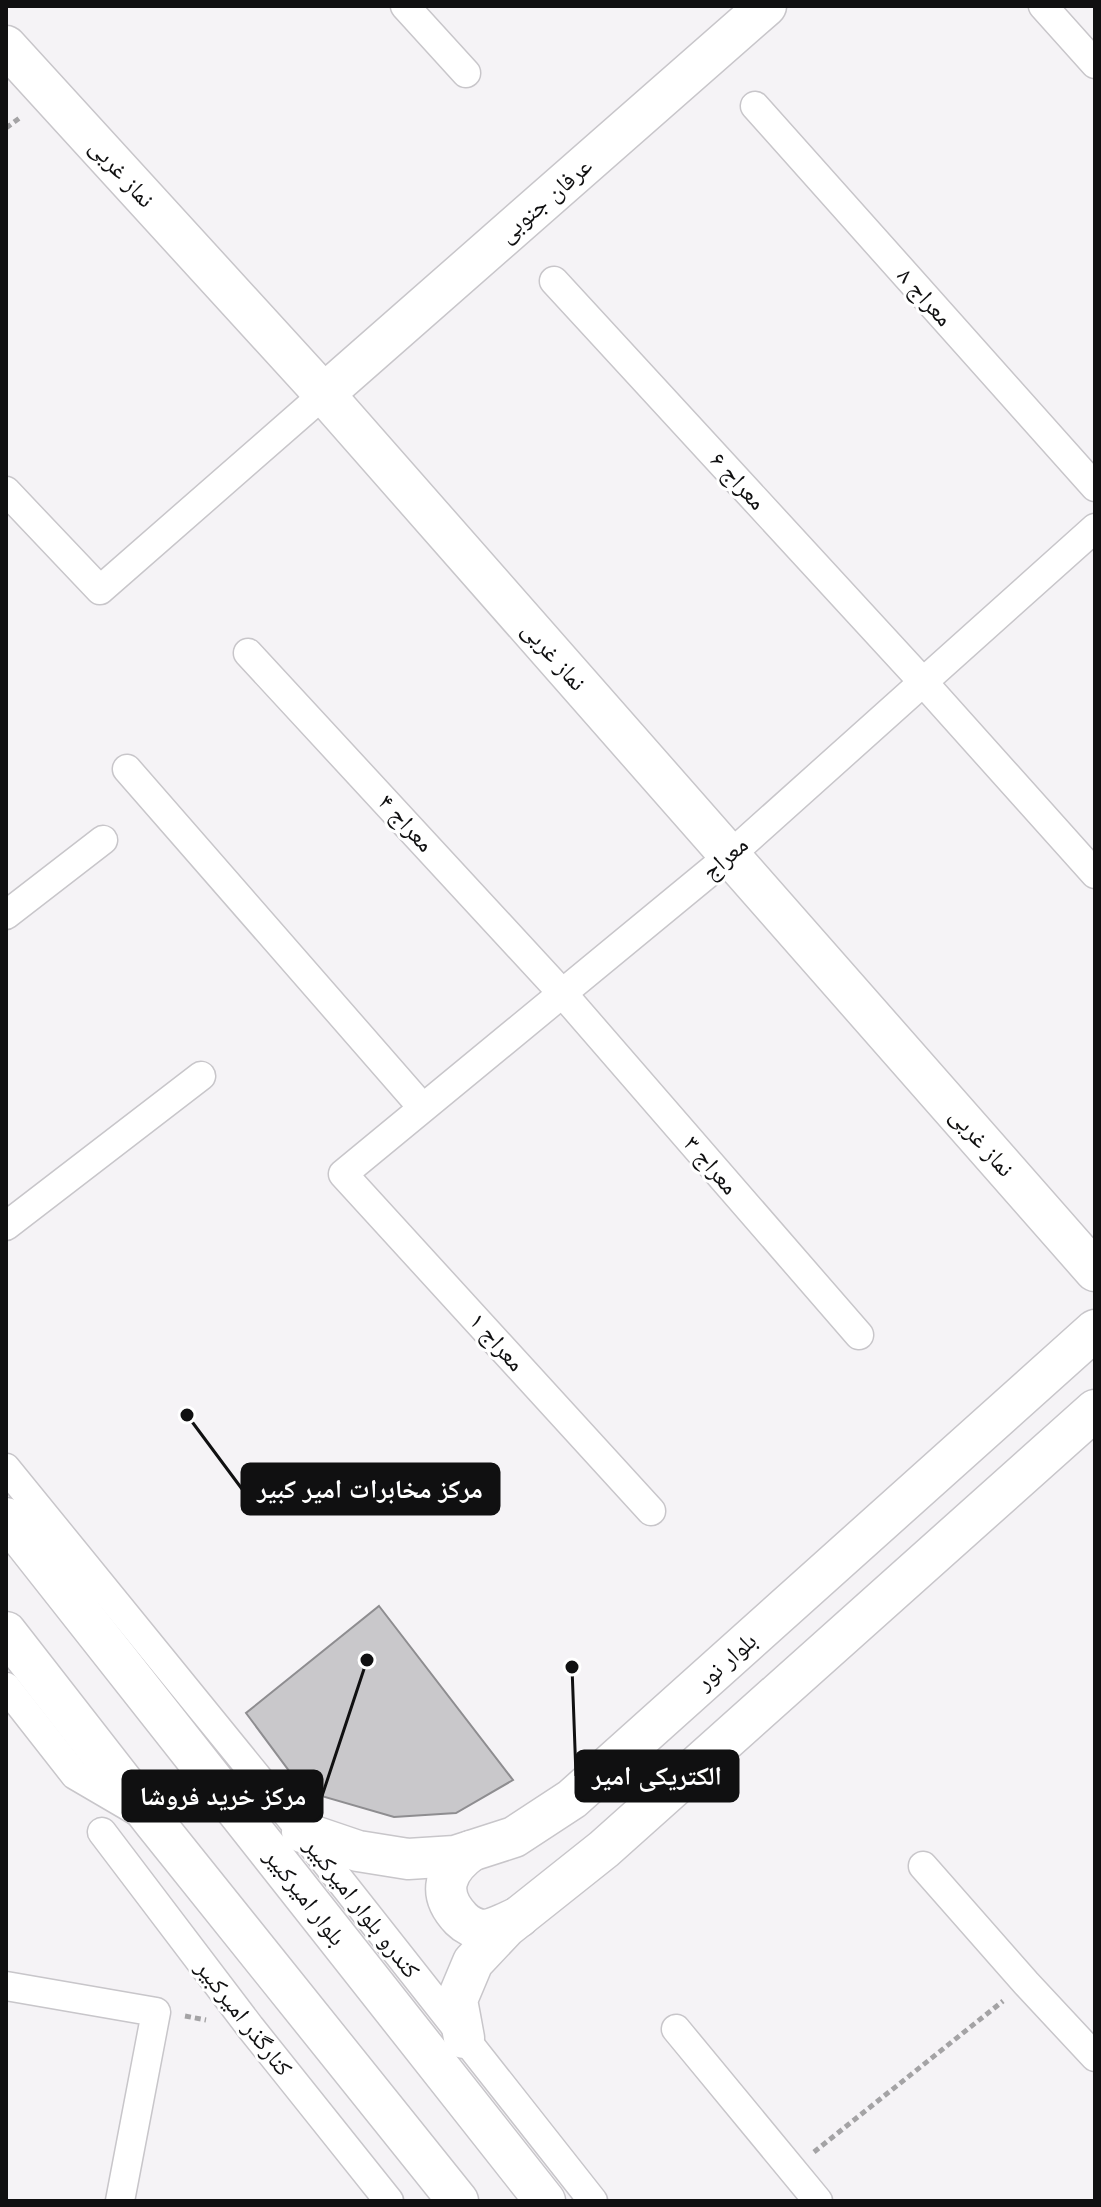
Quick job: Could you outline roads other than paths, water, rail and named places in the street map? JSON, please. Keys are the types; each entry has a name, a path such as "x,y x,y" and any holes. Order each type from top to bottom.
{"street":[{"path":"405,6 466,73"},
{"name":"عرفان جنوبی","path":"324,394 766,6"},
{"path":"1043,6 1095,64"},
{"name":"نماز غربی","path":"6,46 324,394 1095,1271"},
{"name":"معراج ۸","path":"755,106 1095,487"},
{"name":"معراج ۶","path":"554,281 1095,874"},
{"path":"6,491 100,590 324,394"},
{"name":"معراج","path":"343,1174 729,856 1095,528"},
{"name":"معراج ۴","path":"248,653 563,994"},
{"path":"127,769 422,1107"},
{"path":"6,915 103,840"},
{"name":"معراج ۳","path":"563,994 859,1335"},
{"path":"6,1226 201,1076"},
{"name":"معراج ۱","path":"343,1174 651,1511"},
{"name":"بلوار نور","path":"302,1832 358,1851 408,1859 455,1856 514,1837 572,1799 1095,1330"},
{"path":"464,2038 457,2000 473,1962 519,1917 604,1849 1095,1410"},
{"name":"کندرو بلوار امیرکبیر","path":"6,1468 302,1832 593,2201"},
{"name":"بلوار امیرکبیر","path":"6,1518 545,2201"},
{"path":"6,1632 458,2201"},
{"path":"6,1687 75,1775 154,1822"},
{"name":"کنارگذر امیرکبیر","path":"102,1832 250,2027 389,2201"},
{"path":"471,1851 456,1861 447,1877 446,1895 452,1910 467,1925 484,1930 519,1917"},
{"path":"923,1866 1095,2057"},
{"path":"6,1986 156,2012 120,2201"},
{"path":"676,2029 818,2201"}],"place":[{"name":"مرکز مخابرات امیر کبیر","path":"187,1415"},
{"name":"مرکز خرید فروشا","path":"367,1660"},
{"name":"الکتریکی امیر","path":"572,1667"}]}
